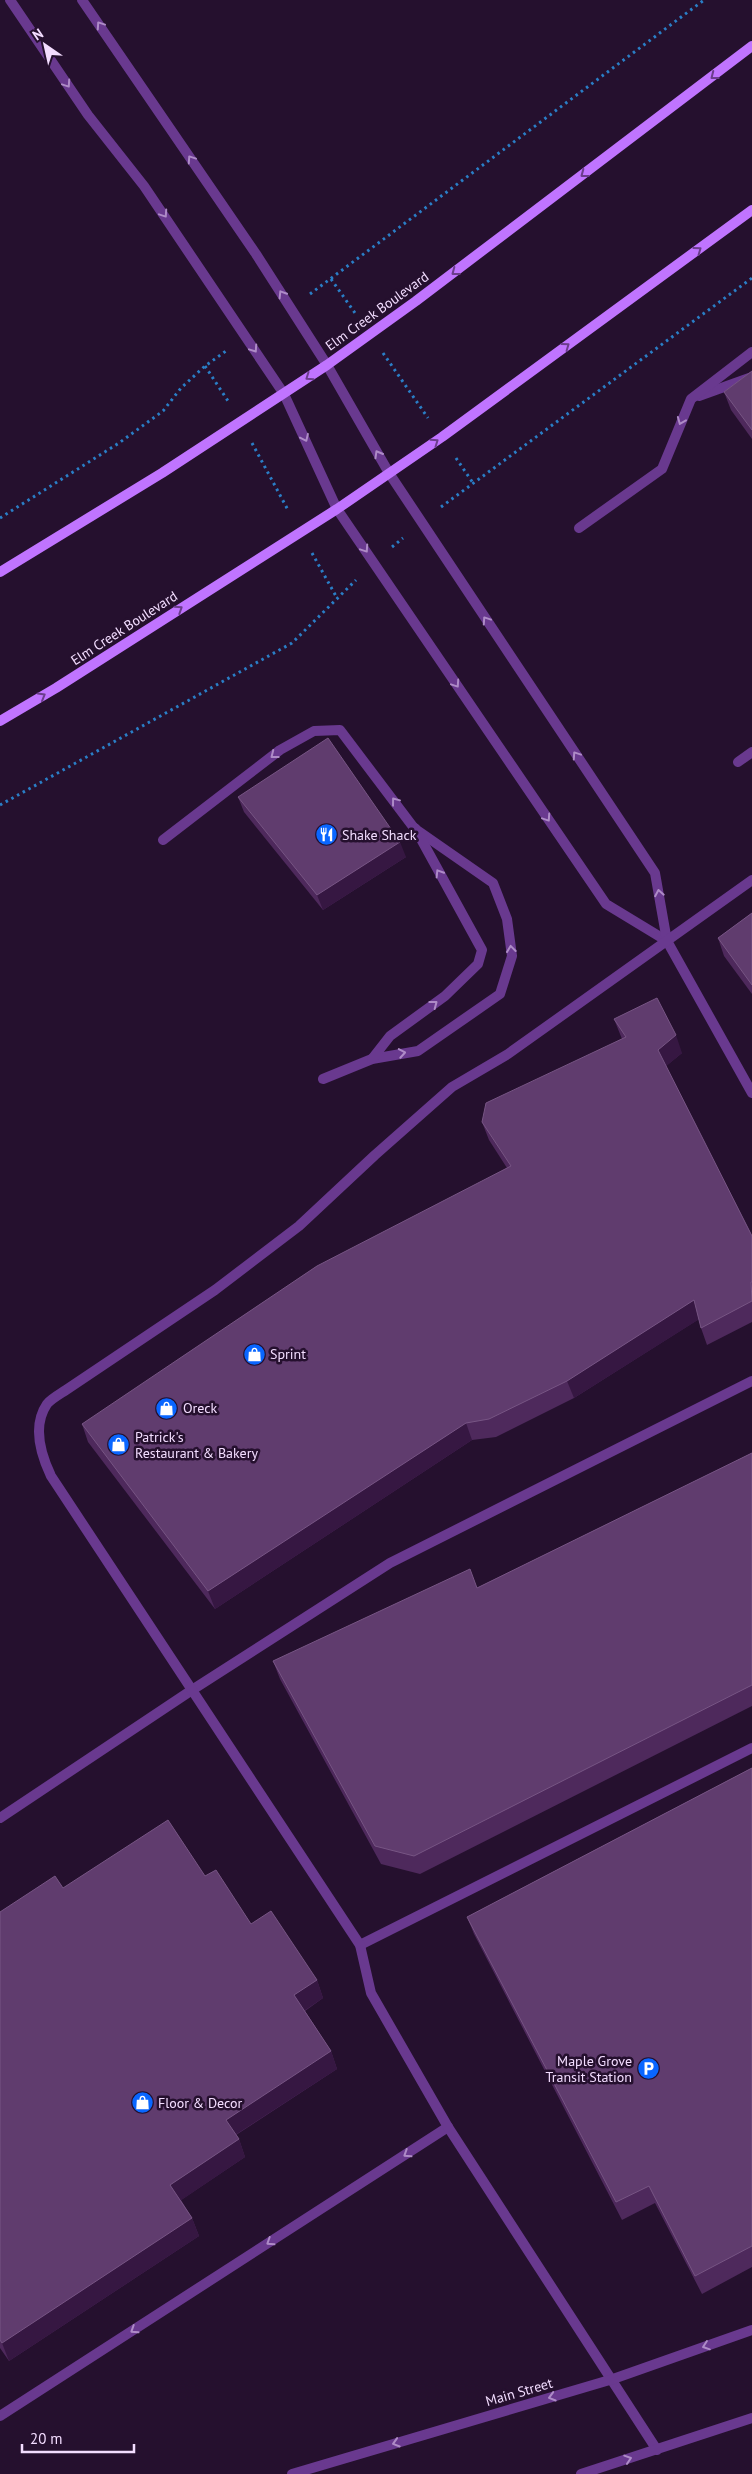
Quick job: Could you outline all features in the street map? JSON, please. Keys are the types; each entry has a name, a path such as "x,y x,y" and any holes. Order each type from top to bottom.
{"main road":[{"name":"Elm Creek Boulevard","path":"0,572 241,422 327,365 704,84 752,46"},
{"name":"Elm Creek Boulevard","path":"0,721 56,688 337,509 442,437 752,210"}],"street":[{"path":"10,0 88,115 144,186 284,394 337,509 606,904 667,941"},
{"path":"82,0 256,254 327,365 389,473 655,873 667,941 752,1094"},
{"path":"579,528 662,469 690,399 752,352"},
{"path":"690,399 752,377"},
{"path":"163,840 280,750 314,731 340,730 414,828 482,950 478,964 445,996 390,1036 372,1059"},
{"path":"738,762 752,752"},
{"path":"323,1079 372,1059 418,1051 500,994 512,956 507,919 493,883 414,828"},
{"path":"657,2450 448,2127 371,1993 360,1945 51,1476 43,1459 39,1442 40,1422 47,1404 215,1290 299,1226 452,1087 508,1054 752,880"},
{"path":"0,1818 192,1690 390,1563 752,1381"},
{"path":"360,1945 752,1748"},
{"path":"0,2416 448,2127"},
{"name":"Main Street","path":"292,2474 612,2379 752,2330"},
{"path":"581,2474 752,2418"}],"path":[{"path":"474,483 331,279 704,0"},
{"path":"0,518 119,443 163,411 181,388 205,366 241,422 337,598"}],"building":[{"path":"752,371 752,430 724,392"},
{"name":"Shake Shack","path":"328,738 400,842 317,895 238,797"},
{"path":"752,913 752,985 718,938"},
{"path":"657,998 676,1035 658,1050 752,1236 752,1301 701,1328 694,1300 567,1381 489,1419 466,1423 208,1591 82,1424 317,1266 511,1166 482,1122 486,1103 626,1037 614,1019"},
{"path":"752,1453 752,1685 414,1856 375,1846 273,1661 470,1569 477,1588"},
{"name":"Maple Grove Transit Station","path":"752,1768 752,2246 695,2276 649,2186 616,2202 467,1917"},
{"name":"Floor & Decor","path":"168,1820 205,1876 216,1870 251,1924 271,1911 317,1980 294,1995 331,2051 226,2120 239,2139 170,2185 192,2218 2,2343 0,2340 0,1912 55,1876 63,1888"}],"place":[{"name":"Shake Shack","path":"326,835"},
{"name":"Sprint","path":"254,1354"},
{"name":"Oreck","path":"167,1408"},
{"name":"Patrick's Restaurant & Bakery","path":"119,1445"},
{"name":"Maple Grove Transit Station","path":"648,2069"},
{"name":"Floor & Decor","path":"142,2103"}]}
